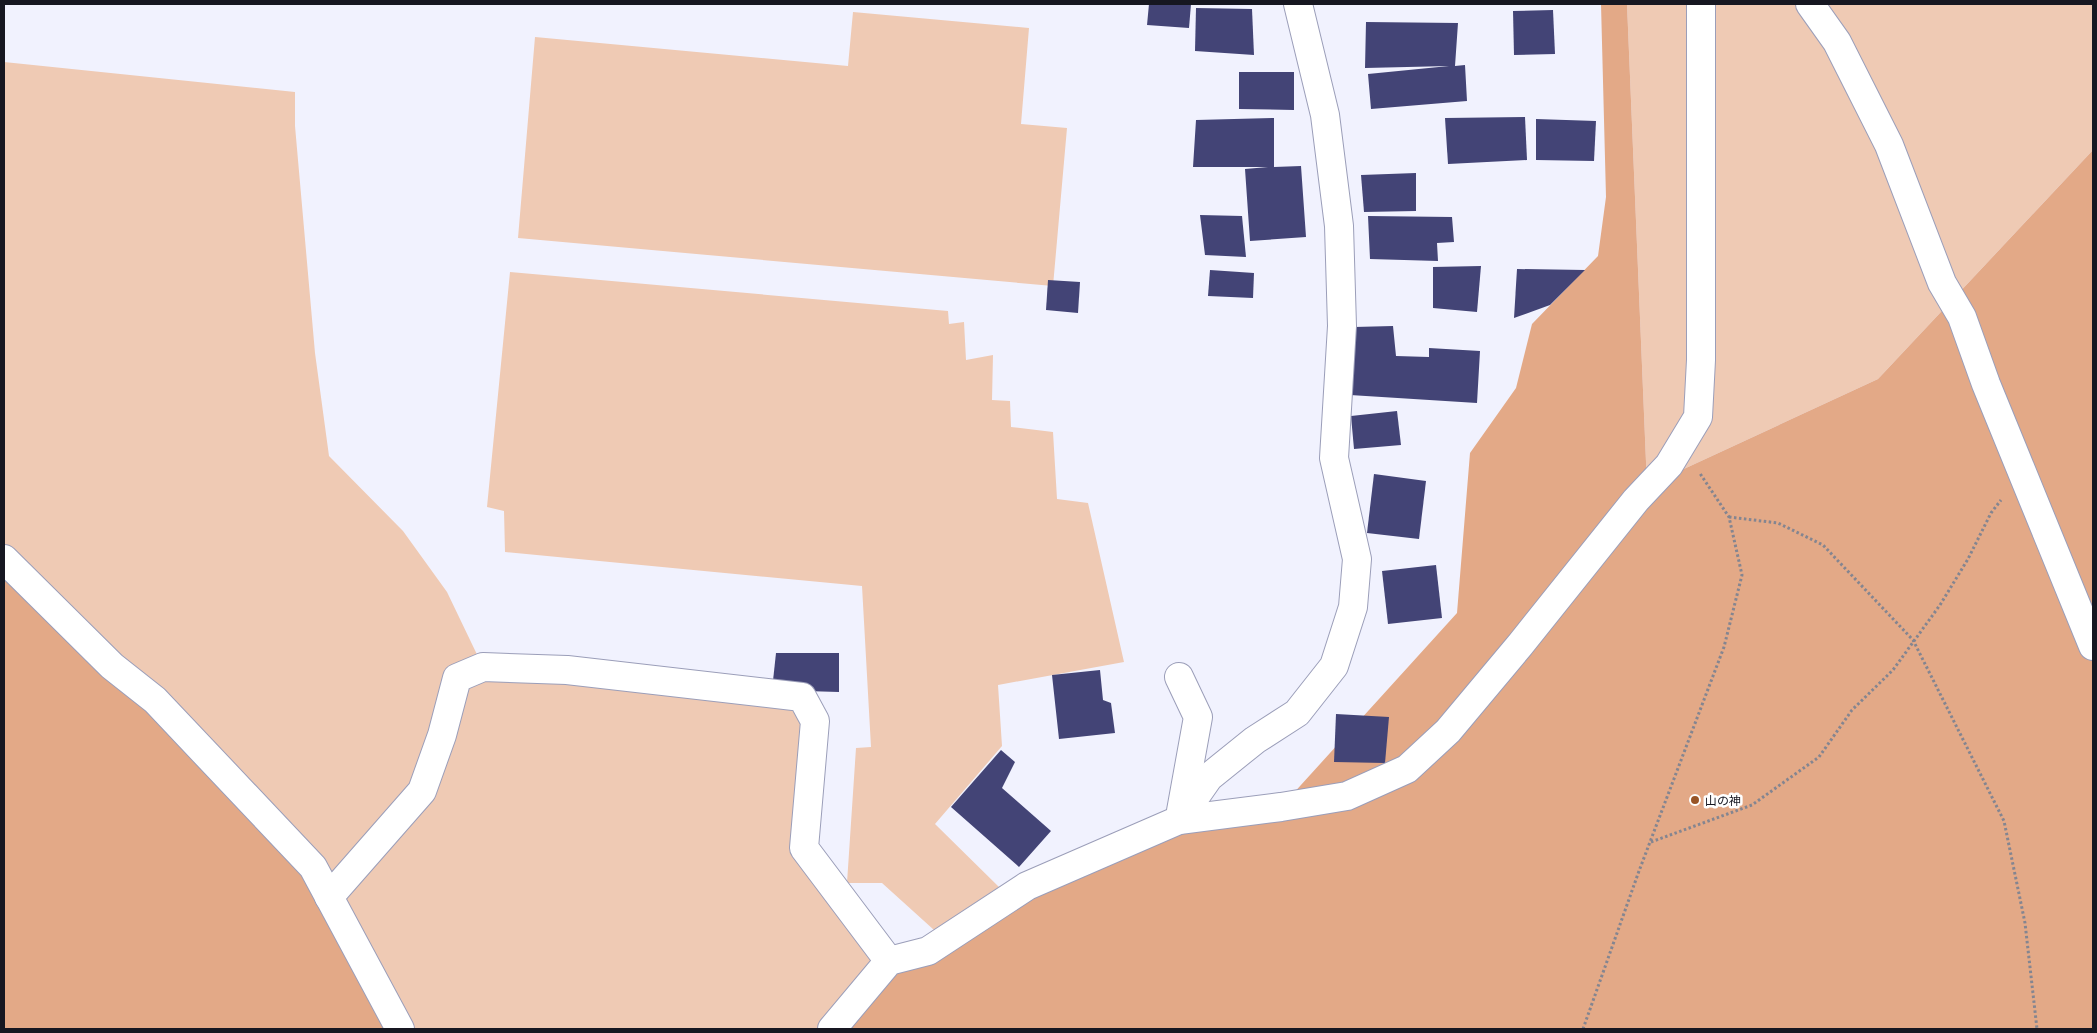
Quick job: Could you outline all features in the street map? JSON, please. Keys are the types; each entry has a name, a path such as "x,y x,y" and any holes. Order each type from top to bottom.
{"street":[{"path":"1179,820 1209,777 1255,740 1297,713 1334,666 1353,607 1357,560 1334,458 1342,326 1339,226 1325,115 1298,4"},
{"path":"832,1029 889,961 928,951 1027,886 1179,820 1281,807 1347,796 1408,769 1448,732 1636,500 1669,465 1698,417 1701,360 1701,4"},
{"path":"1810,4 1837,42 1889,145 1942,283 1962,317 1986,384 2093,646"},
{"path":"4,559 112,666 154,700 313,867 400,1029"},
{"path":"330,897 422,791 442,735 457,678 483,668 567,670 642,678 802,697 814,722 804,848 889,961"},
{"path":"1179,677 1198,717 1179,820"}],"path":[{"path":"1583,1029 1650,842 1724,647 1742,575 1729,516 1681,444"},
{"path":"1650,842 1752,805 1818,757 1852,710 1892,670 1945,598 1968,559 1991,513 2022,473"},
{"path":"1729,516 1778,523 1823,544 1913,640 2004,821 2025,924 2037,1029"}],"shaded area":[{"path":"1601,4 1627,4 1647,486 1878,379 2093,150 2093,1029 832,1029 864,992 1100,855 1281,807 1457,613 1470,453 1516,388 1532,324 1598,256 1606,197"},
{"path":"1627,4 2093,4 2093,150 1878,379 1647,486"},
{"path":"853,12 1029,28 1021,124 1067,128 1053,286 518,238 535,37 848,66"},
{"path":"4,62 295,92 295,126 315,353 329,456 403,531 447,592 483,667 802,697 804,848 889,961 832,1029 400,1029 4,559"},
{"path":"510,272 948,311 949,324 964,322 966,360 993,355 992,400 1010,401 1011,427 1053,432 1057,499 1088,503 1124,662 998,685 1002,746 935,824 999,887 934,930 882,883 847,883 856,748 871,747 862,586 505,552 504,511 487,507"},
{"path":"4,559 313,867 400,1029 4,1029"}],"building":[{"path":"1149,4 1191,4 1189,28 1147,25"},
{"path":"1196,8 1252,9 1254,55 1195,51"},
{"path":"1553,10 1555,54 1514,55 1513,11"},
{"path":"1366,22 1458,23 1455,66 1465,65 1467,101 1371,109 1368,74 1449,66 1365,68"},
{"path":"1239,72 1294,72 1294,110 1239,109"},
{"path":"1525,117 1527,160 1448,164 1445,118"},
{"path":"1274,118 1274,167 1301,166 1306,237 1250,241 1245,169 1268,167 1193,167 1196,120"},
{"path":"1536,119 1596,121 1594,161 1536,160"},
{"path":"1416,173 1416,211 1364,212 1361,175"},
{"path":"1200,215 1242,216 1246,257 1205,255"},
{"path":"1368,216 1452,217 1454,242 1437,243 1438,261 1370,259"},
{"path":"1481,266 1477,312 1433,308 1433,267"},
{"path":"1517,269 1585,270 1550,305 1514,318"},
{"path":"1210,270 1254,273 1253,298 1208,296"},
{"path":"1048,280 1080,282 1078,313 1046,310"},
{"path":"1393,326 1396,356 1429,357 1429,348 1480,351 1477,403 1350,395 1354,327"},
{"path":"1397,411 1401,445 1354,449 1351,416"},
{"path":"1374,474 1426,481 1419,539 1367,533"},
{"path":"1436,565 1442,618 1388,624 1382,571"},
{"path":"776,653 839,653 839,692 772,690"},
{"path":"1100,670 1103,700 1111,703 1115,733 1059,739 1052,675"},
{"path":"1336,714 1389,717 1385,763 1334,762"},
{"path":"1001,750 1015,762 1002,788 1051,831 1019,867 951,807"}],"place":[{"name":"山の神","path":"1695,800"}]}
